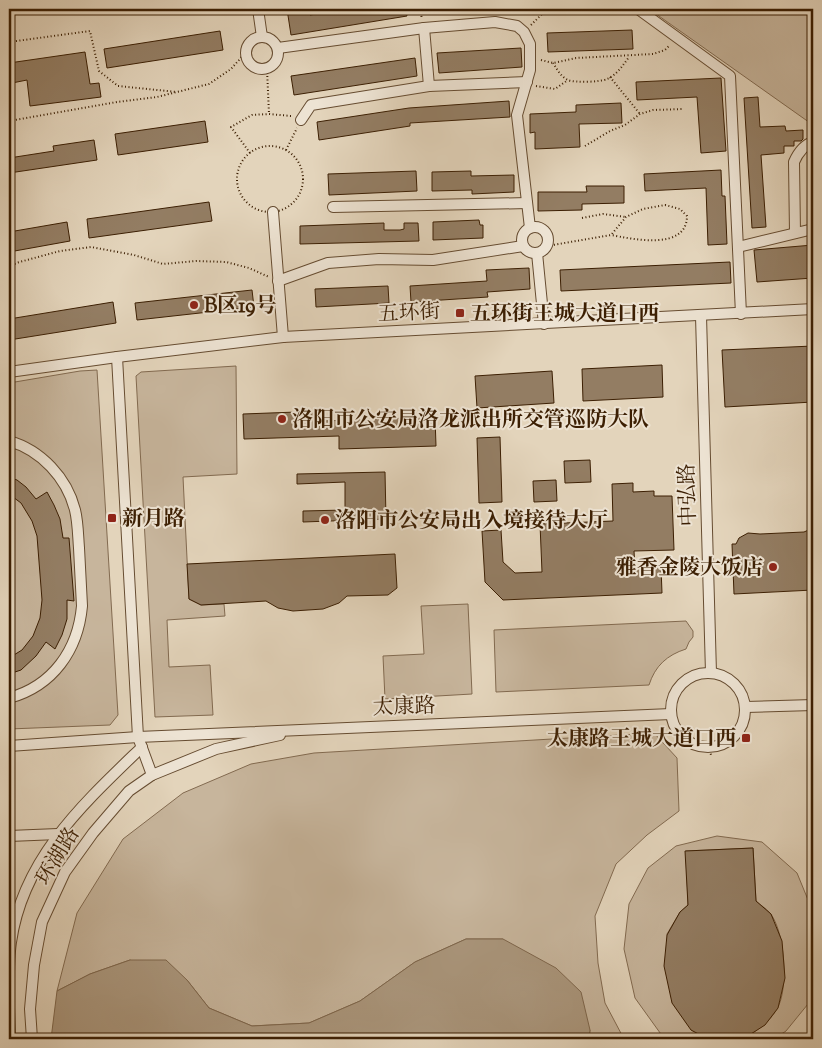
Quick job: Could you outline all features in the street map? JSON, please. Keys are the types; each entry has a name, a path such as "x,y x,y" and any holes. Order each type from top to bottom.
{"street":[{"path":"258,9 262,37"},
{"path":"638,9 730,76 741,314"},
{"path":"278,48 424,28 495,22 518,26 524,32 530,44 531,58 527,82 517,115 530,228"},
{"path":"424,28 429,86"},
{"path":"262,37 272,40 278,48 278,58 275,63 266,68 256,68 247,56 247,51 252,42 262,37"},
{"path":"301,120 311,105 429,86 527,82"},
{"path":"795,233 794,162 798,153 807,144 813,142"},
{"path":"334,207 527,203"},
{"path":"273,212 283,337"},
{"path":"530,228 539,228 546,233 547,246 537,253 528,252 522,242 524,233 530,228"},
{"path":"738,247 813,229"},
{"path":"278,280 328,262 379,259 433,260 523,246"},
{"path":"537,253 544,324"},
{"name":"五环街","path":"9,372 283,337 813,310"},
{"name":"中弘路","path":"700,316 711,672"},
{"path":"117,357 140,742 152,775"},
{"path":"9,441 23,446 43,460 60,477 71,498 77,521 82,606 78,632 67,656 60,666 29,691 9,698"},
{"path":"711,672 724,676 735,684 742,694 746,707 744,720 739,732 730,741 710,751 690,742 680,734 673,723 671,714 672,701 677,689 686,680 698,674 711,672"},
{"path":"746,707 813,705"},
{"name":"太康路","path":"9,746 140,742 361,727 671,714"},
{"name":"环湖路","path":"32,1039 30,1009 34,964 42,922 65,872 93,833 129,791 152,775 216,749 284,734 361,727"},
{"path":"10,1039 9,1007 13,918 24,890 58,834 140,742"},
{"path":"9,836 58,834"}],"path":[{"path":"524,32 547,9"},
{"path":"9,42 90,30 99,71 118,86 181,92"},
{"path":"531,58 553,63 576,58 653,54 664,50 676,36"},
{"path":"9,121 181,92 209,84 231,69 247,51"},
{"path":"553,63 559,73 568,80 584,82 607,80 618,72 630,56"},
{"path":"266,68 269,114"},
{"path":"610,77 640,114"},
{"path":"527,82 539,87 555,89 568,80"},
{"path":"585,146 610,131 625,125 640,114 653,110 683,109"},
{"path":"250,154 231,127 252,115 289,115 301,120 286,150"},
{"path":"265,146 276,146 286,150 294,156 300,165 303,175 299,196 284,210 262,211 251,207 243,199 238,189 237,177 239,166 245,157 254,150 265,146"},
{"path":"547,246 611,235 641,241 670,238 682,231 687,224 687,216 680,209 664,206 643,210 626,217 611,235"},
{"path":"582,218 603,214 626,217"},
{"path":"9,268 16,262 60,251 91,247 134,255 163,264 196,261 226,262 249,268 278,280"}],"shaded area":[{"path":"649,9 813,9 813,125"},
{"path":"236,366 237,474 183,477 189,599 201,605 224,604 225,616 167,620 169,667 210,665 213,715 155,717 136,376 141,372"},
{"path":"97,370 118,715 110,725 9,729 9,383"},
{"path":"468,604 472,694 385,699 383,656 424,654 421,606"},
{"path":"686,621 693,631 693,637 686,649 673,654 658,667 649,685 496,692 494,630"},
{"path":"654,733 677,758 679,811 647,835 616,864 595,916 598,963 605,1003 624,1039 589,1039 590,1030 503,939 466,939 415,962 360,1001 309,1023 252,1026 209,1008 187,980 130,960 90,974 57,991 77,913 123,839 183,793 251,764 314,753"},
{"path":"717,836 762,842 797,873 813,912 813,979 808,1004 786,1031 774,1039 743,1039 766,1023 774,1014 781,1000 784,975 782,946 775,921 768,911 756,901 753,848 686,851 688,905 680,912 667,934 691,1030 708,1039 667,1039 663,1037 635,998 624,949 629,904 648,868 676,846"},
{"path":"466,939 503,939 556,968 581,992 590,1030 589,1039 51,1039 57,991 90,974 130,960 166,960 187,980 209,1008 252,1026 309,1023 360,1001 415,962"}],"building":[{"path":"287,9 309,9 310,15 346,9 405,9 407,16 291,35"},
{"path":"632,30 633,49 548,52 547,33"},
{"path":"220,31 223,50 107,68 104,49"},
{"path":"521,48 522,67 439,73 437,53"},
{"path":"85,52 90,84 99,83 101,97 30,106 27,80 12,83 9,63"},
{"path":"415,58 417,76 294,95 291,76"},
{"path":"721,78 726,151 701,153 697,97 637,100 636,82"},
{"path":"758,97 760,127 785,126 786,131 803,130 803,139 801,141 794,141 794,146 784,146 784,153 761,155 766,227 752,228 744,98"},
{"path":"509,101 510,117 410,123 410,126 319,140 317,122 409,108"},
{"path":"621,103 622,123 579,124 580,147 535,149 535,132 530,133 530,114 576,112 576,105"},
{"path":"205,121 208,142 118,155 115,134"},
{"path":"94,140 97,160 9,173 9,158 54,151 53,146"},
{"path":"721,170 722,196 725,196 727,244 708,245 706,188 645,191 644,174"},
{"path":"416,171 417,191 329,195 328,174"},
{"path":"471,171 471,176 514,175 514,192 472,194 472,190 432,191 432,172"},
{"path":"586,186 624,186 624,203 582,204 582,210 538,211 538,192 587,192"},
{"path":"209,202 212,221 89,238 87,219"},
{"path":"479,220 480,225 483,225 483,238 433,240 433,222"},
{"path":"67,222 70,241 9,252 9,232"},
{"path":"384,223 384,230 400,230 404,229 404,223 418,223 419,241 300,244 300,226"},
{"path":"813,245 813,278 757,282 754,250"},
{"path":"730,262 731,283 561,291 560,270"},
{"path":"529,268 530,289 487,292 488,297 411,302 410,286 487,281 486,270"},
{"path":"388,286 389,303 316,307 315,289"},
{"name":"B区19号","path":"252,290 254,307 137,320 135,303"},
{"path":"113,302 116,323 9,340 9,319"},
{"path":"813,346 813,402 725,407 722,350"},
{"path":"662,365 663,397 583,401 582,369"},
{"path":"552,371 554,403 477,408 475,376"},
{"path":"324,411 324,421 435,417 436,446 339,449 339,436 244,439 243,414"},
{"path":"500,437 502,502 479,503 477,438"},
{"path":"590,460 591,482 565,483 564,461"},
{"path":"385,472 386,519 303,522 303,511 345,510 345,482 297,484 297,474"},
{"path":"9,477 26,487 36,499 47,492 54,505 60,519 63,538 69,538 74,601 67,600 67,619 55,649 46,642 36,656 21,670 9,674 9,658 22,650 33,636 40,618 42,600 37,536 32,521 21,503 9,494"},
{"path":"556,480 557,501 534,502 533,481"},
{"path":"633,483 633,492 654,491 654,496 672,496 674,550 634,551 635,568 661,567 662,593 503,600 485,582 482,531 501,530 503,562 515,573 542,572 540,524 613,521 612,484"},
{"name":"雅香金陵大饭店","path":"813,528 813,590 734,594 732,544 736,544 739,538 748,533 804,532"},
{"path":"395,554 397,588 388,595 347,596 339,603 323,609 293,611 278,608 266,601 201,605 189,599 187,564"},
{"path":"753,848 756,901 771,914 782,941 785,978 778,1008 765,1025 743,1039 708,1039 691,1030 672,1003 664,966 667,935 680,912 688,905 685,851"}],"waterway":[{"path":"36,1038 51,1039"}],"place":[{"name":"B区19号","path":"194,305"},
{"name":"五环街王城大道口西","path":"460,313"},
{"name":"洛阳市公安局洛龙派出所交管巡防大队","path":"282,419"},
{"name":"新月路","path":"112,518"},
{"name":"洛阳市公安局出入境接待大厅","path":"325,520"},
{"name":"雅香金陵大饭店","path":"773,567"},
{"name":"太康路王城大道口西","path":"746,738"}]}
